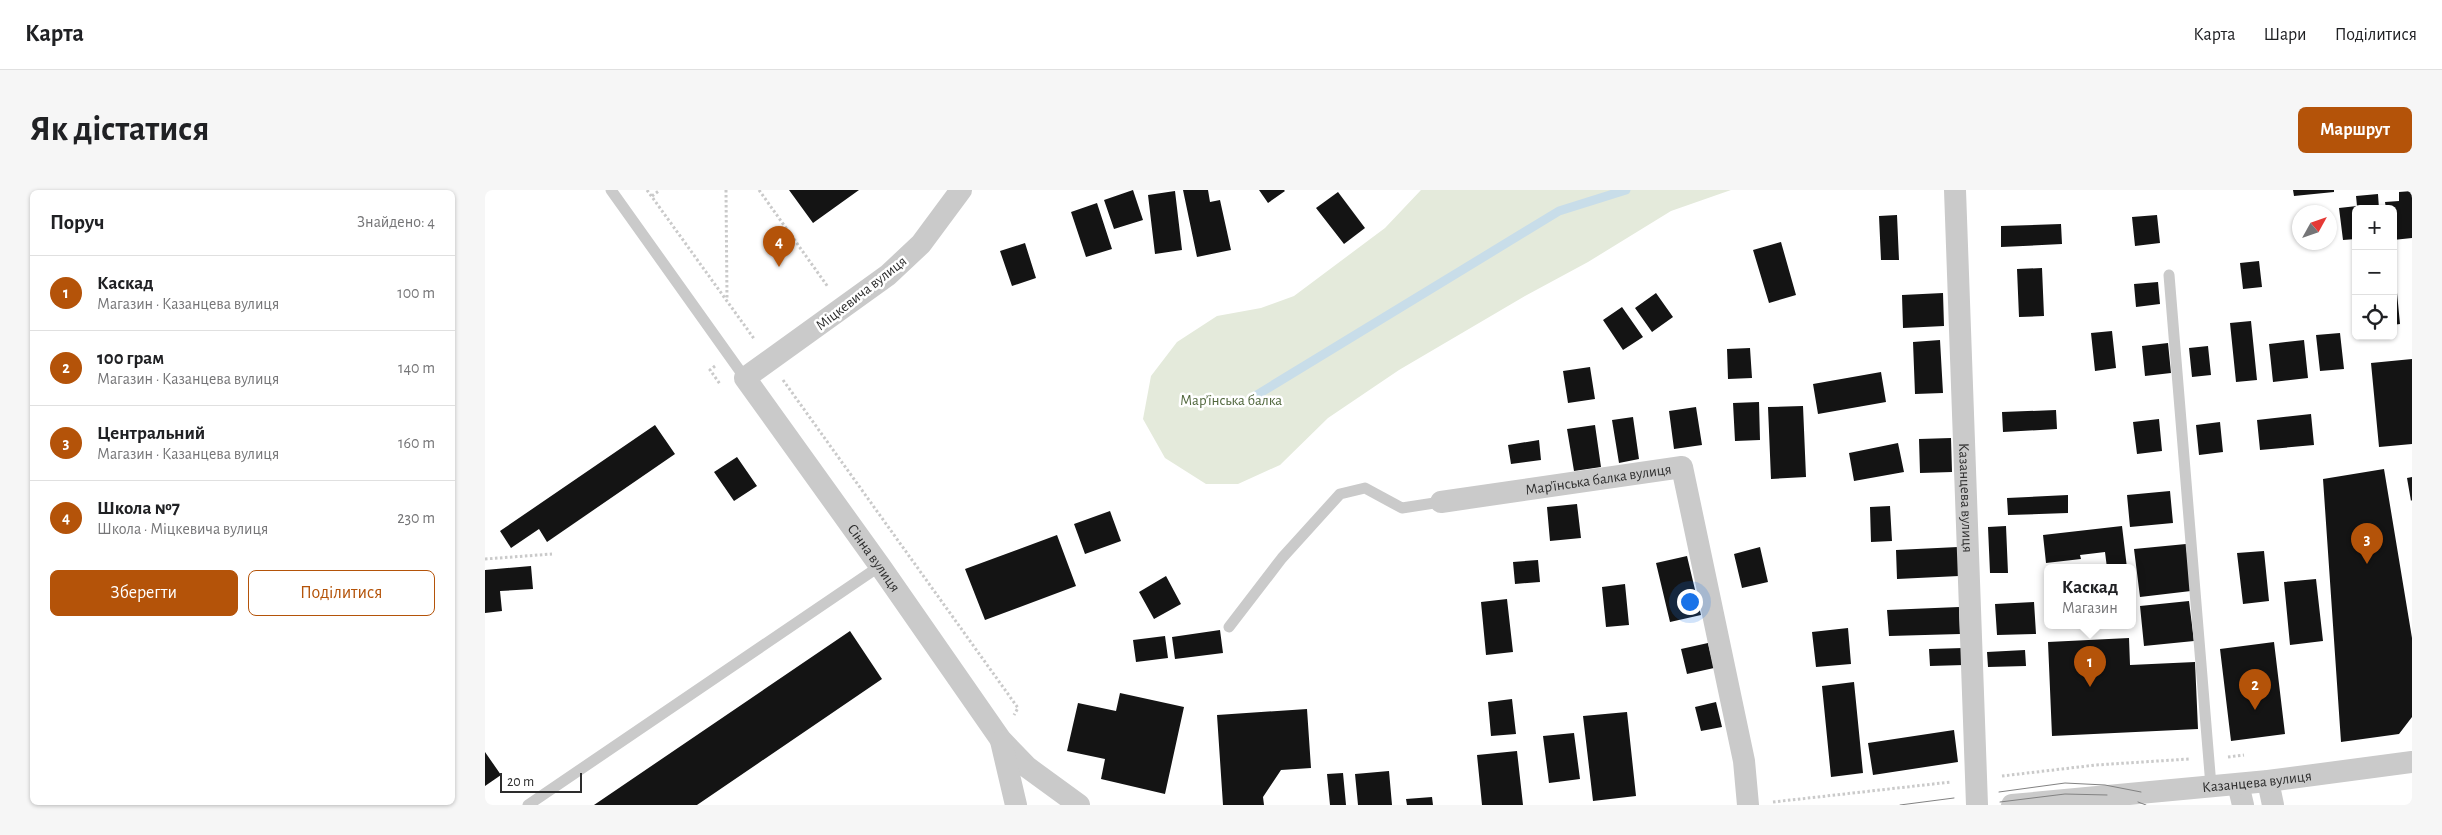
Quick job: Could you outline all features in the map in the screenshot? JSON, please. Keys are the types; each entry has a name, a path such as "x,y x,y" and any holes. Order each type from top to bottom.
{"street":[{"name":"Міцкевича вулиця","path":"745,378 844,308 905,260 935,227 961,190"},
{"name":"Казанцева вулиця","path":"1955,190 1977,805"},
{"name":"Сінна вулиця","path":"745,378 880,566 1001,740"},
{"name":"Мар’їнська балка вулиця","path":"1441,502 1682,467 1744,761 1748,805"},
{"path":"1001,740 1016,805"},
{"path":"1001,740 1027,767 1079,805"},
{"name":"Казанцева вулиця","path":"2012,805 2211,786 2241,794 2268,781 2412,762"},
{"path":"2268,781 2273,805"}],"lane":[{"path":"611,190 745,378"},
{"path":"2169,275 2211,786"},
{"path":"1229,627 1282,558 1340,494 1365,488 1402,508 1441,502"},
{"path":"528,805 880,566"}],"path":[{"path":"647,190 1018,708"},
{"path":"652,196 660,190"},
{"path":"726,190 727,301"},
{"path":"759,190 844,308"},
{"path":"485,559 552,554"},
{"path":"1748,805 2096,766 2246,755"}],"green space":[{"name":"Мар’їнська балка","path":"1421,190 1731,190 1671,211 1588,262 1525,296 1399,370 1328,418 1280,465 1238,484 1206,484 1165,458 1143,419 1151,376 1177,342 1217,316 1261,308 1294,296 1385,228"}],"building":[{"path":"789,190 859,190 813,223"},
{"path":"1133,190 1143,220 1114,229 1104,200"},
{"path":"1183,190 1208,190 1210,202 1220,200 1231,250 1197,257"},
{"path":"1259,190 1284,190 1285,191 1268,203"},
{"path":"2293,190 2334,190 2334,192 2294,196"},
{"path":"1175,191 1182,250 1155,254 1148,195"},
{"path":"2412,191 2412,238 2397,240 2397,205 2385,205 2385,202 2399,201 2399,192"},
{"path":"1338,192 1365,228 1344,244 1316,208"},
{"path":"2378,194 2379,205 2357,205 2356,196"},
{"path":"1097,203 1112,249 1086,257 1071,212"},
{"path":"2352,207 2352,239 2343,240 2339,208"},
{"path":"1897,215 1899,260 1881,260 1879,216"},
{"path":"2157,215 2160,243 2135,246 2132,217"},
{"path":"2061,224 2062,244 2001,247 2001,226"},
{"path":"1781,242 1796,295 1769,303 1753,250"},
{"path":"1025,243 1036,278 1012,286 1000,251"},
{"path":"2259,261 2262,287 2243,289 2240,263"},
{"path":"2042,268 2044,316 2019,317 2017,269"},
{"path":"2158,282 2160,304 2136,307 2134,284"},
{"path":"1656,293 1673,317 1652,332 1635,308"},
{"path":"1943,293 1944,326 1903,328 1902,295"},
{"path":"2397,293 2400,324 2397,324"},
{"path":"1622,307 1643,337 1623,350 1603,320"},
{"path":"2251,321 2257,380 2236,382 2230,323"},
{"path":"2112,331 2116,368 2095,371 2091,333"},
{"path":"2340,333 2344,369 2320,371 2316,335"},
{"path":"1940,340 1943,393 1915,394 1913,342"},
{"path":"2304,340 2308,378 2273,382 2269,344"},
{"path":"2168,343 2171,373 2145,376 2142,346"},
{"path":"2208,346 2211,375 2192,377 2189,348"},
{"path":"1750,348 1752,378 1728,379 1727,349"},
{"path":"2412,359 2412,444 2379,447 2371,363"},
{"path":"1590,367 1595,399 1568,403 1563,371"},
{"path":"1881,372 1886,402 1818,414 1813,384"},
{"path":"1759,402 1760,440 1735,441 1733,403"},
{"path":"1803,406 1806,477 1771,479 1768,407"},
{"path":"1696,407 1702,445 1674,449 1669,411"},
{"path":"2056,410 2057,429 2003,432 2002,412"},
{"path":"2311,414 2314,445 2260,450 2257,420"},
{"path":"1633,417 1639,459 1619,463 1612,420"},
{"path":"2159,419 2162,451 2137,454 2133,422"},
{"path":"2220,422 2223,452 2199,455 2196,425"},
{"path":"655,425 675,454 547,542 539,529 511,548 500,531"},
{"path":"1595,425 1601,467 1574,471 1567,429"},
{"path":"1951,438 1952,472 1920,473 1919,439"},
{"path":"1539,440 1541,460 1511,464 1508,445"},
{"path":"1898,443 1904,472 1854,481 1849,453"},
{"path":"737,457 757,486 734,501 714,472"},
{"path":"2384,469 2412,638 2412,717 2399,734 2341,742 2323,479"},
{"path":"2412,477 2412,500 2411,501 2407,478"},
{"path":"2170,491 2173,523 2130,527 2127,495"},
{"path":"2068,495 2068,513 2008,515 2007,498"},
{"path":"1577,504 1581,538 1550,541 1547,507"},
{"path":"1890,506 1892,541 1871,542 1870,507"},
{"path":"1110,511 1121,541 1085,554 1074,524"},
{"path":"2006,526 2008,573 1990,573 1988,527"},
{"path":"2122,526 2127,564 2106,564 2105,552 2080,555 2081,559 2046,563 2043,535"},
{"path":"1057,535 1076,586 985,620 965,569"},
{"path":"2186,544 2191,591 2140,597 2134,549"},
{"path":"1760,547 1768,582 1742,588 1734,554"},
{"path":"1958,547 1959,576 1897,579 1896,550"},
{"path":"2264,551 2269,601 2243,604 2237,553"},
{"path":"1687,556 1701,615 1670,622 1656,563"},
{"path":"1538,560 1540,582 1515,584 1513,562"},
{"path":"531,566 533,589 500,591 502,611 485,613 485,570"},
{"path":"1166,576 1181,604 1154,619 1139,592"},
{"path":"2316,579 2323,641 2290,645 2284,582"},
{"path":"1625,584 1629,625 1606,627 1602,587"},
{"path":"1507,599 1513,652 1486,655 1481,602"},
{"path":"2189,601 2194,641 2144,646 2140,606"},
{"path":"2034,602 2036,634 1997,635 1995,604"},
{"path":"1959,607 1960,634 1889,636 1887,610"},
{"path":"1848,628 1851,664 1816,667 1812,632"},
{"path":"1220,630 1223,653 1175,659 1172,637"},
{"path":"850,631 882,679 697,805 594,805"},
{"path":"1165,636 1168,658 1136,662 1133,640"},
{"path":"2129,638 2130,665 2195,662 2198,729 2052,736 2048,642"},
{"path":"2274,642 2285,734 2231,741 2220,649"},
{"path":"1708,643 1714,668 1687,674 1681,649"},
{"path":"1963,648 1964,665 1930,666 1929,649"},
{"path":"2025,650 2026,666 1988,667 1987,652"},
{"path":"1854,682 1863,773 1831,777 1822,686"},
{"path":"1120,693 1184,707 1165,794 1101,779 1105,759 1067,751 1078,703 1116,711"},
{"path":"1512,699 1516,734 1491,736 1488,702"},
{"path":"1716,702 1722,727 1701,731 1695,707"},
{"path":"1307,709 1311,768 1281,770 1263,797 1264,805 1223,805 1217,715"},
{"path":"1627,712 1636,796 1593,801 1583,716"},
{"path":"1954,730 1958,762 1873,775 1868,743"},
{"path":"1574,733 1580,779 1549,783 1543,736"},
{"path":"1517,751 1523,805 1482,805 1477,755"},
{"path":"485,752 501,775 485,786"},
{"path":"1389,771 1392,805 1358,805 1355,774"},
{"path":"1343,773 1346,805 1330,805 1327,774"},
{"path":"1432,797 1433,805 1407,805 1406,799"}],"waterway":[{"path":"1255,396 1559,211 1626,190"}],"tram line":[{"path":"1999,792 2065,783 2105,785 2141,792"},
{"path":"2000,802 2065,794 2107,795"},
{"path":"1900,805 1954,798"},
{"path":"2138,802 2146,805"}],"place":[{"name":"Школа №7","path":"779,267"},
{"name":"Центральний","path":"2367,564"},
{"name":"Каскад","path":"2090,687"},
{"name":"100 грам","path":"2255,710"}]}
